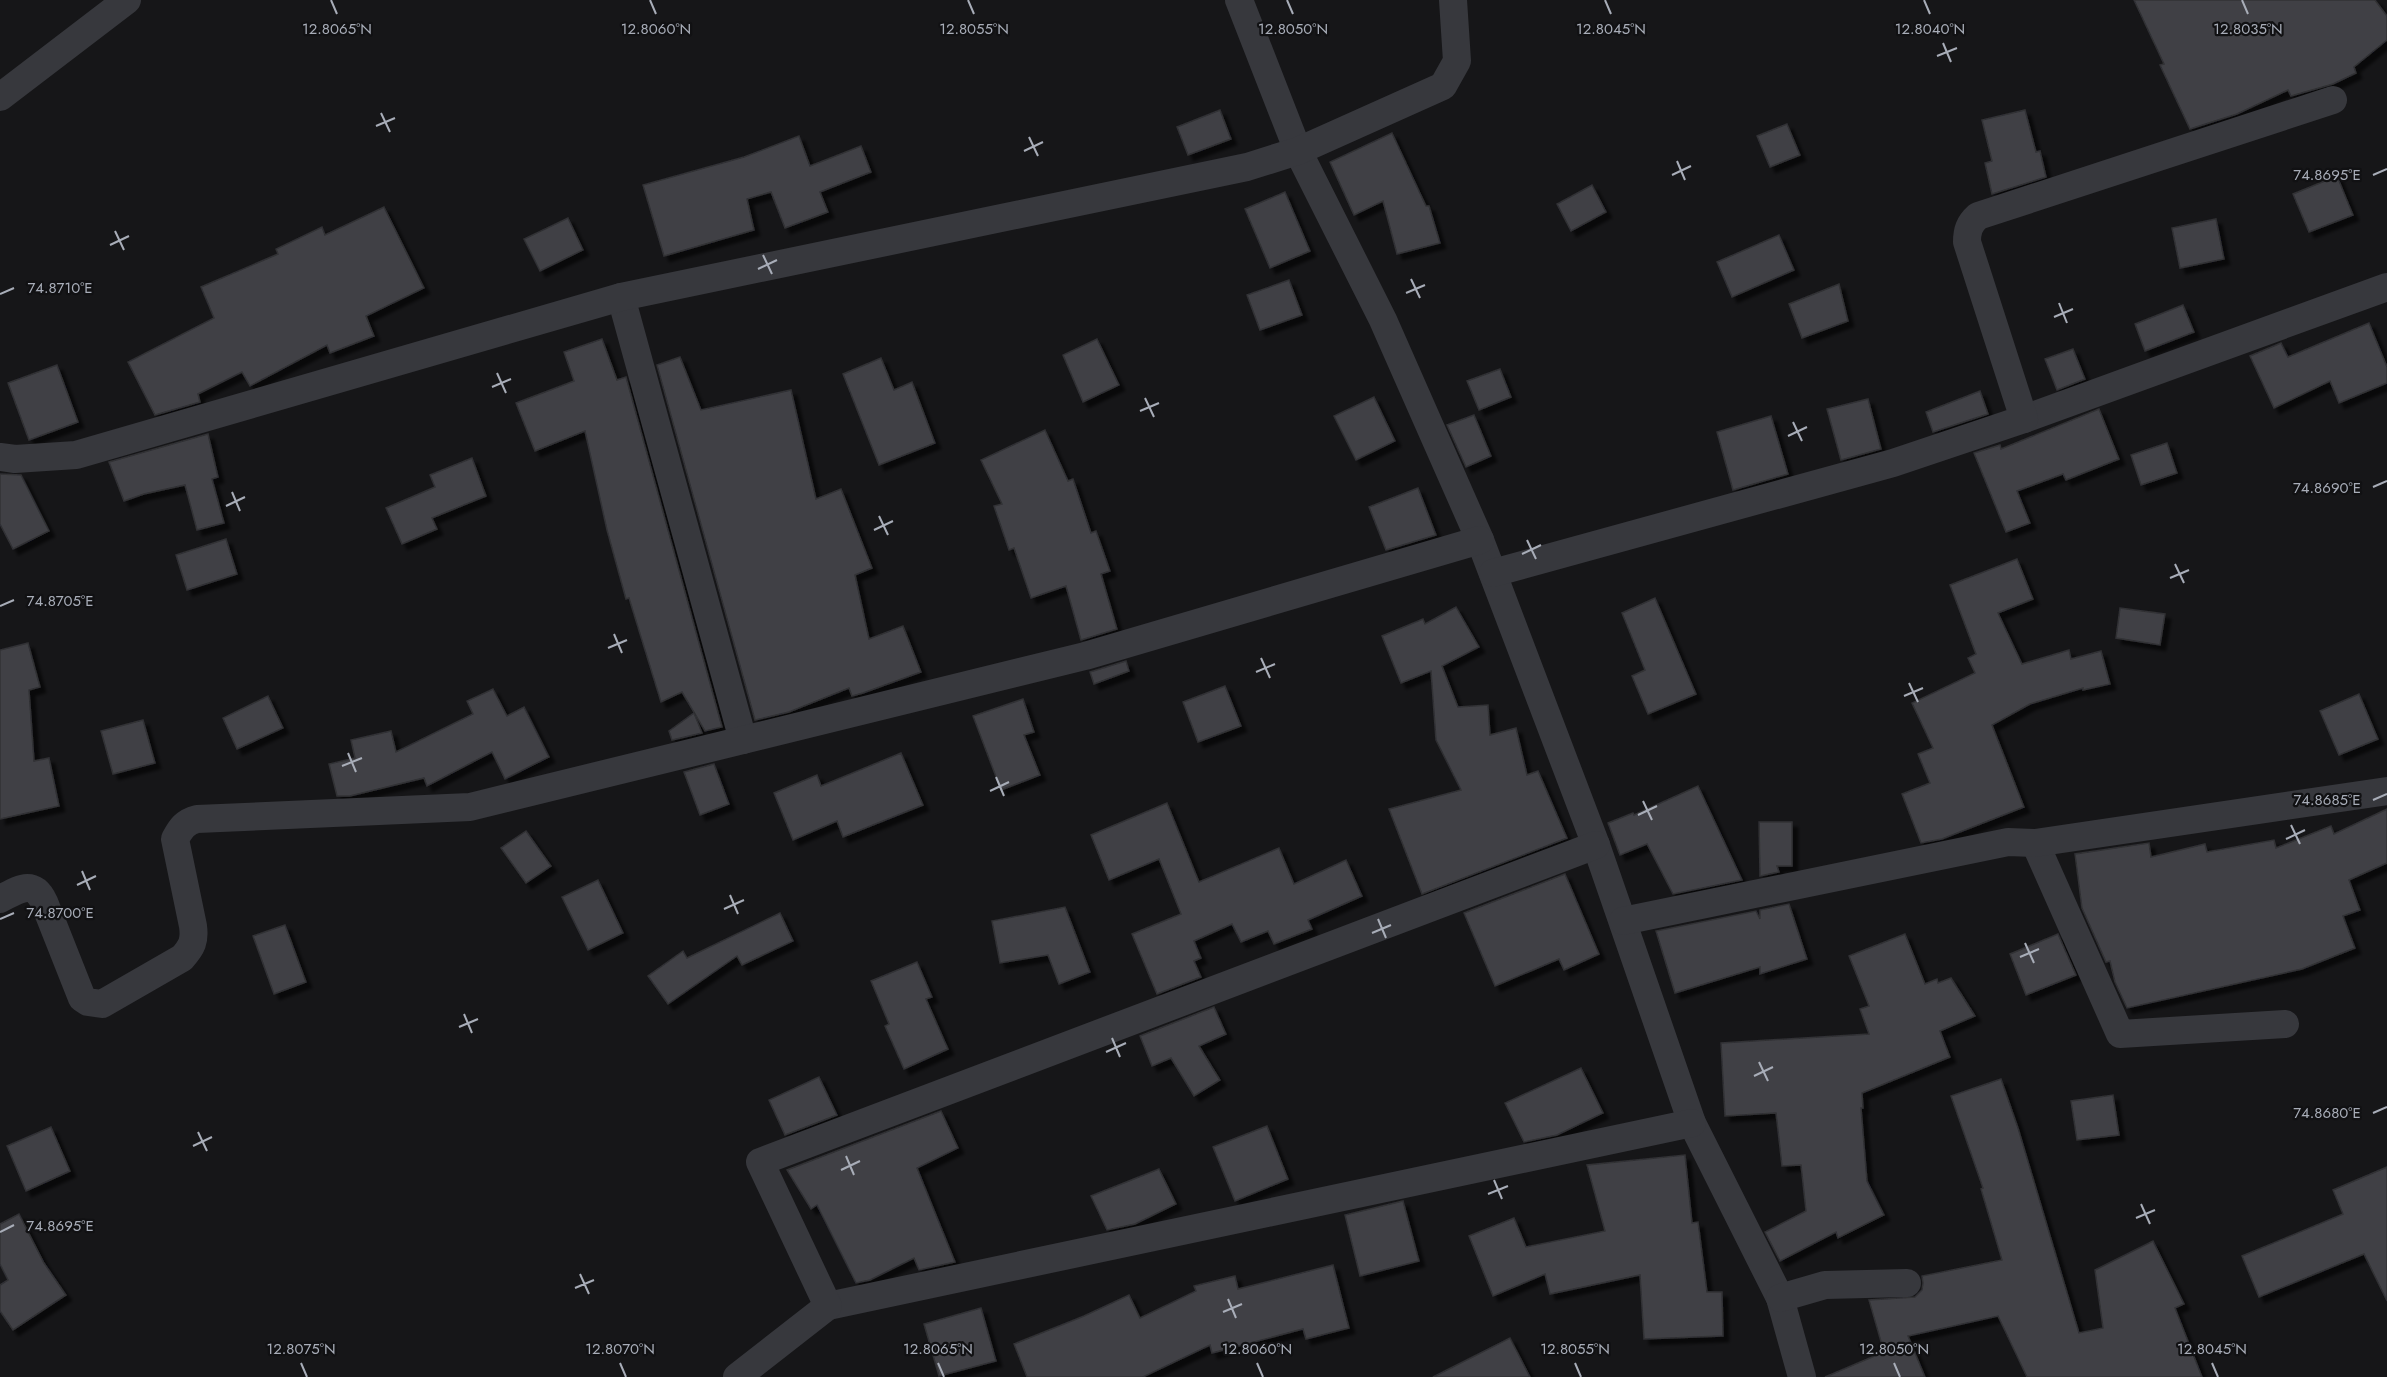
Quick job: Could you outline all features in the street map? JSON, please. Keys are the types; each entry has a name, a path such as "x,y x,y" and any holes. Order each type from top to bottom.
{"street":[{"path":"0,97 127,0"},
{"path":"1239,0 1298,151 1383,320 1480,540 1596,844 1692,1123 1780,1298 1802,1377"},
{"path":"0,457 15,459 76,455 621,297 1247,167 1298,151 1443,86 1456,61 1453,0"},
{"path":"2024,418 1967,242 1967,232 1971,222 1978,216 2333,100"},
{"path":"1493,573 1893,463 2024,418 2387,286"},
{"path":"621,297 743,740"},
{"path":"0,899 21,888 30,887 36,890 44,902 82,998 88,1002 102,1004 182,957 191,948 194,938 193,926 175,839 188,822 197,819 470,807 1085,656 1480,540"},
{"path":"1623,921 2008,842 2035,843 2387,790"},
{"path":"2035,843 2120,1034 2285,1024"},
{"path":"828,1306 760,1162 1596,844"},
{"path":"737,1377 828,1306 1692,1123"},
{"path":"1780,1298 1825,1285 1907,1282"}],"building":[{"path":"2134,0 2375,0 2387,16 2387,40 2354,67 2356,73 2333,84 2291,96 2288,90 2237,114 2190,129 2160,65 2164,64"},
{"path":"1220,110 1231,139 1188,155 1177,127"},
{"path":"2025,110 2036,152 2040,151 2046,177 1992,194 1985,163 1992,161 1982,120"},
{"path":"1787,124 1800,155 1770,167 1757,136"},
{"path":"1392,133 1426,206 1429,206 1440,243 1397,254 1383,201 1354,215 1330,162"},
{"path":"799,136 810,166 861,146 871,172 820,192 828,212 785,228 771,192 747,199 754,230 664,256 643,185 744,157"},
{"path":"2337,176 2353,215 2309,232 2293,194"},
{"path":"1592,185 1606,212 1571,231 1557,204"},
{"path":"1285,192 1310,251 1270,268 1245,209"},
{"path":"384,207 424,288 366,316 374,336 330,353 327,345 250,386 242,372 198,394 200,402 155,415 128,362 214,318 201,287 278,254 276,249 322,227 325,235"},
{"path":"568,218 583,250 540,271 524,239"},
{"path":"2216,219 2224,259 2180,268 2172,228"},
{"path":"1779,235 1794,270 1732,297 1717,262"},
{"path":"1289,280 1302,315 1260,330 1247,295"},
{"path":"1839,284 1848,321 1802,338 1789,304"},
{"path":"2183,305 2194,332 2145,351 2135,324"},
{"path":"2369,323 2387,367 2387,383 2339,403 2330,381 2274,408 2250,356 2281,343 2288,357"},
{"path":"602,339 617,380 626,377 722,727 705,731 682,692 661,702 629,598 626,599 607,530 585,431 535,451 516,403 574,381 564,352"},
{"path":"1097,339 1119,385 1083,402 1063,355"},
{"path":"2073,349 2085,379 2057,390 2045,359"},
{"path":"680,357 701,410 791,390 816,499 841,489 872,568 855,575 869,639 903,626 921,672 852,696 849,688 789,712 755,720 657,365"},
{"path":"881,358 894,390 912,382 935,443 879,465 843,374"},
{"path":"57,365 78,422 29,440 8,383"},
{"path":"1500,369 1511,397 1479,410 1467,381"},
{"path":"1980,391 1988,414 1933,432 1926,412"},
{"path":"1374,397 1395,441 1356,460 1334,416"},
{"path":"1868,399 1881,449 1841,460 1827,409"},
{"path":"2099,409 2119,459 2066,480 2063,474 2017,491 2030,523 2006,532 1974,453 2000,445 2001,449"},
{"path":"1474,415 1491,456 1466,467 1447,425"},
{"path":"1771,416 1788,474 1733,490 1717,432"},
{"path":"1045,430 1068,481 1073,479 1091,533 1096,531 1110,571 1101,574 1117,629 1081,640 1066,586 1031,598 1014,548 1009,550 994,506 1002,504 981,460"},
{"path":"208,434 218,477 212,479 224,523 197,530 185,485 124,501 109,462"},
{"path":"2167,443 2177,473 2141,485 2131,455"},
{"path":"472,458 486,496 432,518 437,529 402,544 386,508 435,487 430,475"},
{"path":"0,474 21,475 49,531 13,549 0,524"},
{"path":"1418,488 1436,535 1386,550 1369,507"},
{"path":"226,539 237,574 187,590 176,555"},
{"path":"2017,559 2033,599 1998,613 2022,664 2069,650 2071,659 2101,651 2110,684 2083,690 2083,688 2030,704 1992,725 2024,807 1942,839 1921,843 1902,794 1930,783 1918,754 1933,748 1912,703 1975,673 1968,658 1976,654 1950,585"},
{"path":"1655,598 1696,694 1648,714 1632,676 1645,670 1622,613"},
{"path":"1456,607 1479,647 1442,666 1458,707 1488,705 1490,735 1516,728 1527,775 1538,771 1567,838 1422,894 1389,809 1461,790 1436,740 1431,671 1401,683 1382,636 1423,619 1425,624"},
{"path":"2120,608 2165,614 2160,645 2116,638"},
{"path":"28,643 40,687 29,690 34,761 49,758 59,806 0,819 0,650"},
{"path":"1126,661 1129,671 1094,684 1090,672"},
{"path":"1225,686 1241,726 1198,742 1183,702"},
{"path":"493,689 507,716 524,707 549,757 505,779 492,752 427,786 424,778 350,796 337,796 329,764 355,758 351,740 391,731 396,752 473,714 467,701"},
{"path":"2359,694 2378,739 2339,755 2320,711"},
{"path":"268,696 283,728 237,749 223,718"},
{"path":"1023,699 1034,732 1024,735 1040,775 1001,790 973,716"},
{"path":"694,713 702,733 672,740 669,731"},
{"path":"143,720 155,763 113,774 101,731"},
{"path":"901,753 923,805 843,837 837,821 793,840 774,793 817,775 821,786"},
{"path":"714,764 729,804 700,815 684,772"},
{"path":"1698,786 1742,880 1673,894 1647,844 1620,855 1608,823 1633,813 1634,815"},
{"path":"1167,803 1199,882 1279,848 1294,884 1346,860 1362,896 1308,920 1312,929 1274,944 1268,931 1241,942 1232,924 1194,941 1201,958 1194,961 1201,977 1157,994 1132,934 1181,914 1159,859 1109,880 1091,835"},
{"path":"2387,809 2387,863 2349,880 2360,910 2343,916 2355,948 2302,969 2127,1008 2115,982 2110,961 2106,962 2082,908 2075,854 2149,843 2151,857 2205,844 2207,852 2274,840 2276,848 2331,826 2334,834"},
{"path":"1759,822 1792,822 1792,866 1777,866 1779,872 1760,876"},
{"path":"526,831 551,866 526,883 501,848"},
{"path":"1565,874 1599,954 1564,970 1559,959 1495,986 1464,913"},
{"path":"598,880 623,933 588,950 562,897"},
{"path":"1789,904 1807,959 1760,974 1760,967 1675,993 1656,931 1756,911 1760,919 1760,910"},
{"path":"1065,907 1090,972 1059,984 1048,955 1000,963 992,921"},
{"path":"780,913 793,941 742,965 737,956 668,1004 648,976 683,951 687,958"},
{"path":"285,925 306,982 274,994 253,936"},
{"path":"1905,934 1925,984 1937,979 1938,983 1951,978 1975,1016 1940,1031 1950,1057 1862,1093 1863,1108 1861,1108 1867,1181 1884,1215 1838,1238 1836,1232 1780,1261 1765,1232 1806,1211 1801,1165 1782,1166 1776,1113 1725,1116 1721,1043 1869,1034 1860,1009 1869,1006 1849,956"},
{"path":"2058,934 2076,975 2026,995 2010,954"},
{"path":"917,962 932,997 926,999 948,1049 904,1069 885,1026 889,1024 871,981"},
{"path":"1214,1007 1226,1034 1199,1046 1220,1080 1194,1096 1171,1058 1152,1066 1140,1036"},
{"path":"1581,1068 1603,1113 1557,1135 1524,1142 1505,1103"},
{"path":"819,1077 837,1115 785,1135 769,1100"},
{"path":"2001,1079 2018,1128 2079,1333 2103,1328 2095,1270 2153,1241 2184,1304 2175,1308 2202,1377 2027,1377 1998,1316 1908,1336 1925,1377 1825,1377 1884,1352 1869,1300 1915,1297 1922,1290 1922,1276 2002,1260 1981,1189 1983,1188 1951,1096"},
{"path":"2113,1095 2119,1135 2077,1140 2071,1101"},
{"path":"941,1111 958,1148 917,1168 955,1262 919,1270 914,1258 870,1280 856,1283 817,1205 811,1209 787,1170"},
{"path":"1267,1126 1288,1179 1235,1201 1213,1147"},
{"path":"51,1127 70,1171 26,1191 7,1146"},
{"path":"1685,1155 1692,1223 1698,1222 1707,1292 1722,1292 1723,1336 1644,1339 1640,1275 1550,1294 1545,1274 1493,1296 1469,1236 1514,1218 1526,1247 1605,1231 1587,1165"},
{"path":"2387,1167 2387,1301 2364,1254 2259,1297 2242,1256 2343,1214 2333,1190"},
{"path":"1159,1169 1176,1204 1135,1224 1107,1230 1091,1196"},
{"path":"1403,1201 1419,1261 1360,1276 1345,1215"},
{"path":"19,1214 44,1263 66,1295 13,1330 0,1311 0,1285 8,1280 0,1264 0,1224"},
{"path":"1333,1265 1349,1328 1306,1339 1303,1329 1212,1353 1210,1345 1143,1377 1027,1377 1014,1344 1129,1295 1140,1318 1196,1291 1194,1286 1235,1276 1238,1289"},
{"path":"981,1308 996,1361 939,1376 924,1324"},
{"path":"1510,1338 1530,1377 1433,1377"}]}
